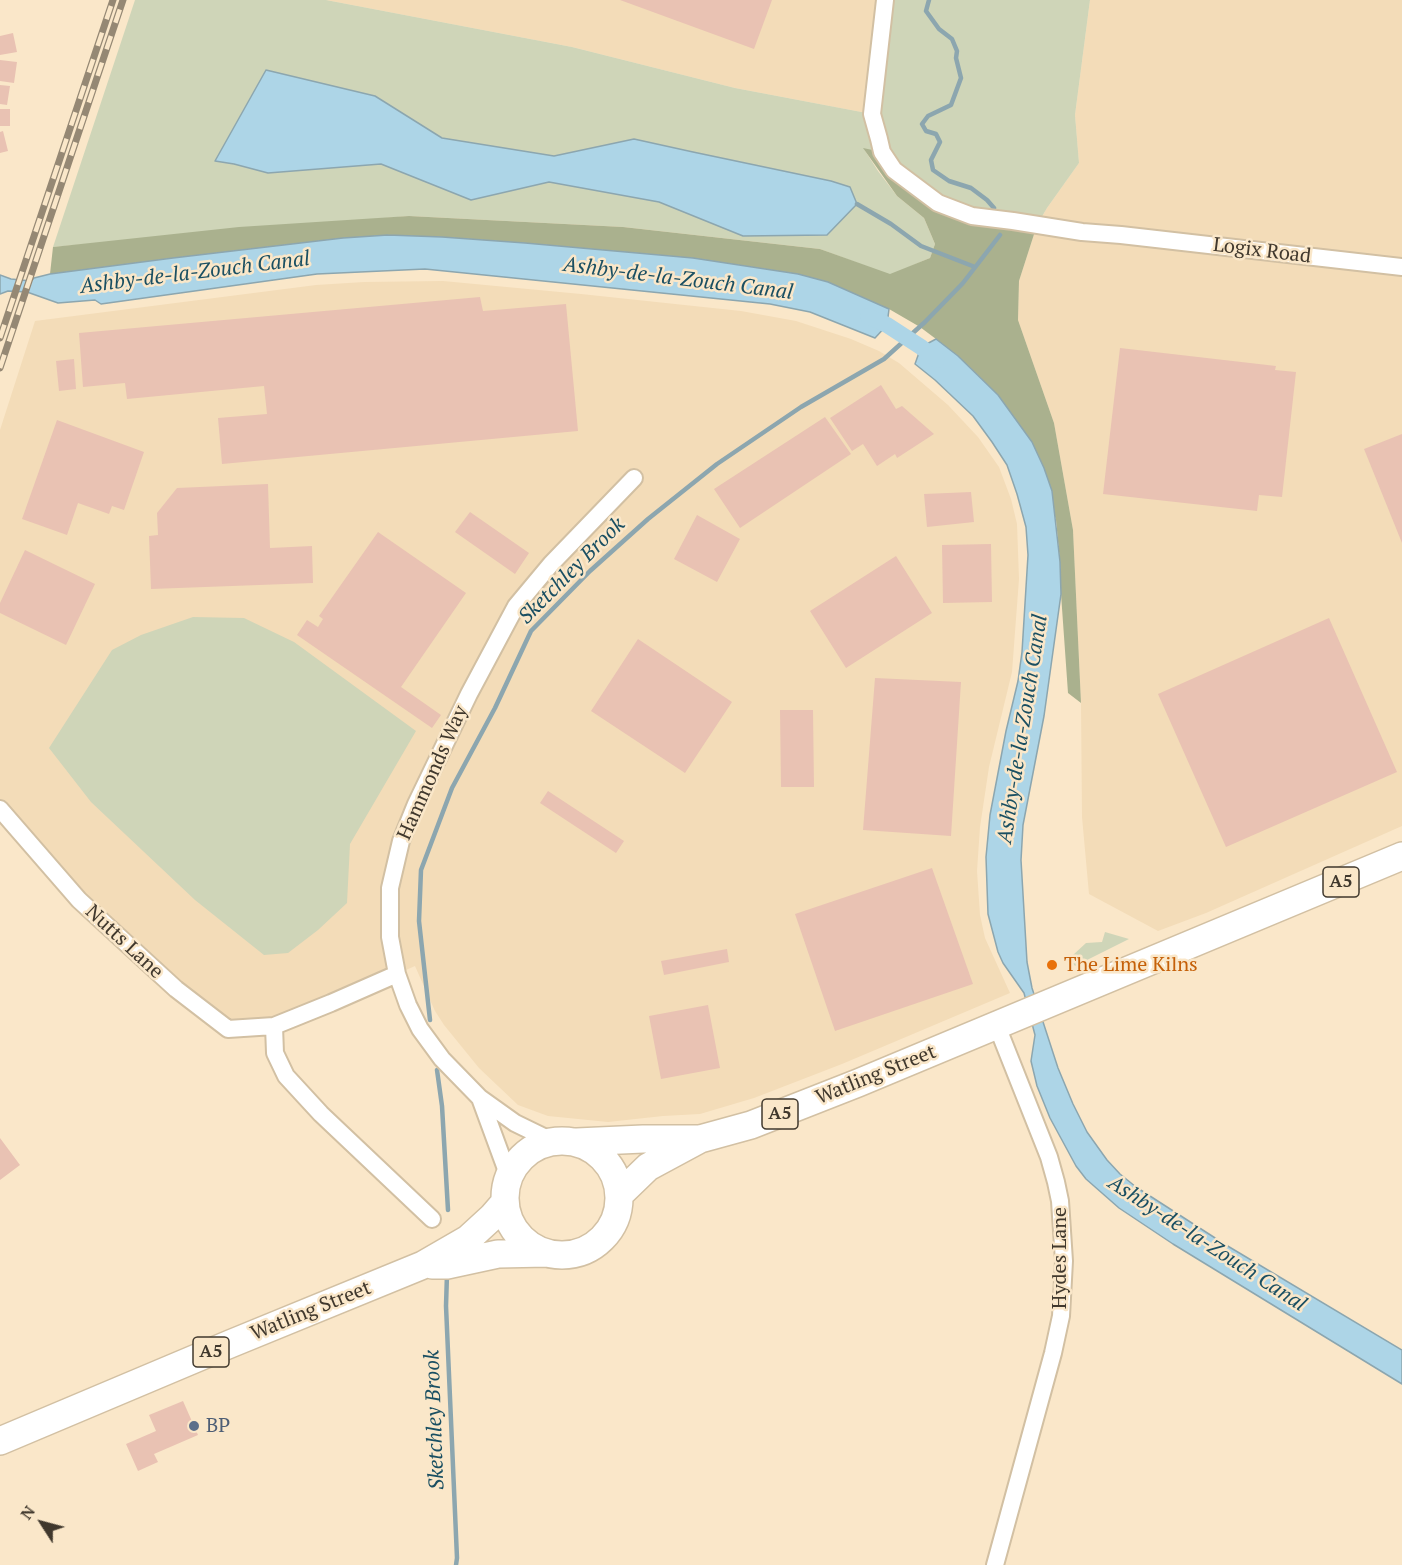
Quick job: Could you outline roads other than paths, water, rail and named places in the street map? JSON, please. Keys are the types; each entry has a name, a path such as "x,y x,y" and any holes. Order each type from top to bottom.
{"highway":[{"name":"A5","path":"1006,1022 1402,856"},
{"name":"Watling Street","path":"619,1195 648,1167 700,1139 751,1125 1006,1022"},
{"name":"Watling Street","path":"564,1142 700,1139"},
{"name":"A5","path":"507,1190 519,1161 526,1154 534,1148 564,1142"},
{"path":"564,1142 592,1149 606,1161 615,1177 619,1195"},
{"name":"Watling Street","path":"0,1441 423,1265 468,1239 492,1217 507,1190"},
{"path":"507,1190 509,1219 518,1234 531,1246 547,1253"},
{"name":"A5","path":"547,1253 574,1254 600,1240 611,1227 618,1211 619,1195"},
{"name":"Watling Street","path":"423,1265 447,1265 498,1254 547,1253"}],"street":[{"name":"Logix Road","path":"885,0 872,114 882,152 894,170 938,203 972,216 1082,232 1402,267"},
{"name":"Hammonds Way","path":"564,1142 533,1134 480,1098 442,1059 420,1029 408,1005 397,974 390,937 390,888 401,841 416,804 494,645 518,603 634,478"},
{"name":"Nutts Lane","path":"0,809 79,900 176,989 228,1029 274,1026 331,1004 397,974"},
{"name":"Hydes Lane","path":"995,1565 1053,1353 1061,1316 1064,1261 1060,1201 1056,1182 1006,1022"},
{"path":"274,1026 275,1053 285,1076 321,1114 432,1220"},
{"name":"Hammonds Way","path":"480,1098 507,1190"}],"water":[{"path":"266,70 375,96 442,138 554,156 634,139 831,181 850,187 857,204 827,235 743,236 659,202 549,182 471,200 381,164 268,173 215,161"},
{"path":"388,235 525,243 693,258 798,274 828,282 889,309 887,325 875,338 810,312 770,304 425,269 317,274 101,304 95,300 58,303 27,292 8,291 0,294 0,275 11,279 31,281 50,274 173,258 343,238"},
{"path":"936,339 958,356 998,395 1032,442 1052,491 1061,594 1044,716 1023,825 1021,860 1027,962 1032,988 1058,1068 1073,1104 1087,1132 1107,1160 1136,1187 1226,1245 1402,1350 1402,1384 1173,1244 1119,1208 1086,1179 1076,1166 1050,1118 1037,1086 1031,1061 1035,1035 1024,993 1003,963 988,914 986,857 990,815 1022,652 1028,555 1026,527 1007,465 992,442 973,416 915,364 921,347"}],"waterway":[{"path":"929,0 926,11 939,29 952,39 957,51 956,58 961,78 951,105 928,116 922,124 926,131 936,134 940,142 931,160 933,170 949,181 971,188 994,208"},
{"path":"857,204 891,224 921,246 975,267"},
{"name":"Sketchley Brook","path":"430,1020 419,921 421,870 452,788 495,708 531,631 590,571 648,519 717,464 801,407 884,359 963,283 1000,235"},
{"name":"Ashby-de-la-Zouch Canal","path":"868,316 887,325 937,360"},
{"name":"Sketchley Brook","path":"437,1070 442,1106 448,1210"},
{"name":"Sketchley Brook","path":"447,1274 446,1306 456,1565"}],"railway":[{"path":"0,338 113,0"},
{"path":"0,368 123,0"}],"place":[{"name":"The Lime Kilns","path":"1052,965"},
{"name":"BP","path":"194,1426"}]}
